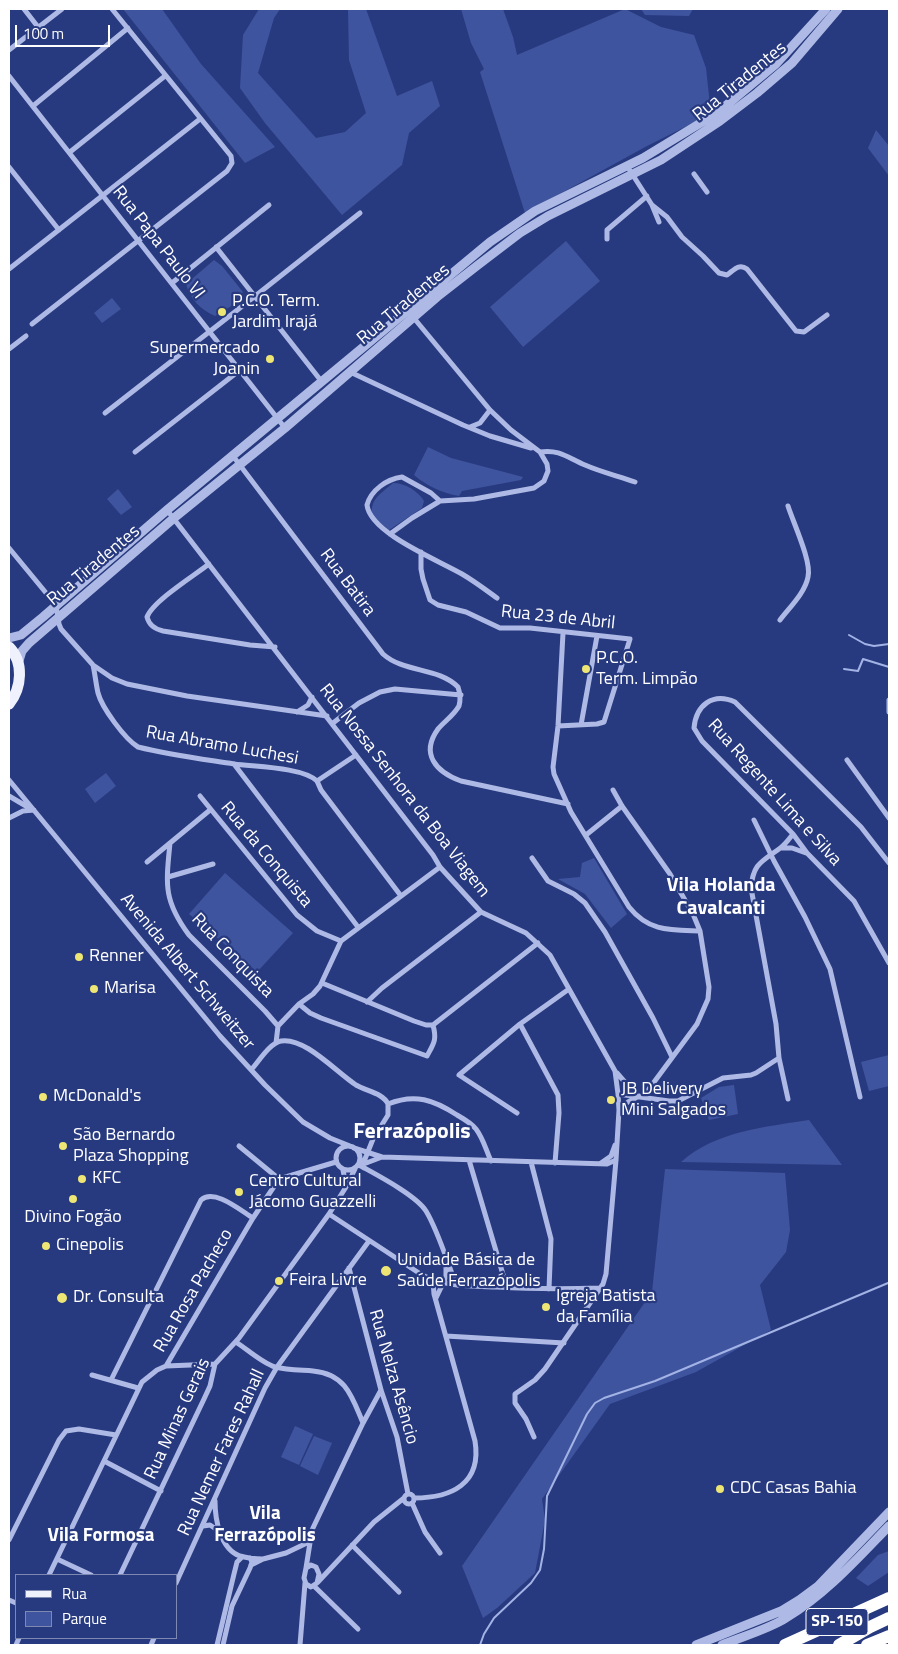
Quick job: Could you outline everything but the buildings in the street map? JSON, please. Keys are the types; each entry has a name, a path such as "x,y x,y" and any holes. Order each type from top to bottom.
{"highway":[{"name":"SP-150","path":"785,1645 889,1598"},
{"name":"SP-150","path":"839,1645 889,1618"},
{"name":"SP-150","path":"867,1645 889,1636"}],"main road":[{"path":"9,646 18,664 18,686 9,704"}],"street":[{"path":"24,9 38,27"},
{"path":"9,50 62,9"},
{"path":"32,324 232,166 232,158 112,9"},
{"name":"Rua Tiradentes","path":"715,119 776,64 826,9"},
{"name":"Rua Tiradentes","path":"18,664 25,647 58,617 478,265 536,224 575,203 676,139 715,119 757,93 792,63 838,9"},
{"path":"33,106 128,28"},
{"name":"Rua Papa Paulo VI","path":"9,76 285,428"},
{"path":"70,152 165,76"},
{"path":"10,266 59,230 200,119"},
{"path":"9,167 59,230"},
{"path":"629,169 647,196 659,222"},
{"name":"Rua Tiradentes","path":"9,638 21,634 277,418 474,256 532,213 570,193 629,169"},
{"path":"694,174 707,192"},
{"path":"570,193 575,203"},
{"path":"606,239 607,230 647,196"},
{"path":"172,283 269,205"},
{"path":"652,205 667,217 682,238 722,274 727,275 740,266 744,266 796,331 804,332 827,315"},
{"path":"105,413 360,213"},
{"path":"532,213 536,224"},
{"path":"216,247 322,382"},
{"path":"474,256 478,265"},
{"path":"413,318 490,410 528,445"},
{"path":"9,349 26,336"},
{"path":"135,452 240,370"},
{"path":"350,372 490,436 528,445 540,452 547,464 548,471 544,481 534,488 474,499 440,501 417,514 390,534"},
{"path":"470,427 480,423 490,410"},
{"path":"540,452 560,453 585,465 635,482"},
{"name":"Rua Batira","path":"233,456 383,654 395,662 448,679 458,687 460,695"},
{"path":"440,501 431,492 402,476 390,480 373,493 367,505 371,517 401,542 463,575 497,598"},
{"path":"780,620 800,593 808,579 809,572 803,548 788,506"},
{"name":"Rua Nossa Senhora da Boa Viagem","path":"167,510 333,723 433,854 440,867 481,912 526,933 553,960 615,1071 619,1110 608,1265 604,1284 564,1343 538,1377 515,1394 516,1403 534,1437"},
{"path":"126,544 133,554"},
{"path":"9,548 56,605 61,629 93,665 112,678 140,688 327,716"},
{"name":"Rua 23 de Abril","path":"421,552 423,579 430,600 438,605 466,612 500,628 517,627 630,639 604,722 602,724 581,725"},
{"path":"210,564 176,588 151,610 147,615 148,622 154,628 162,631 275,648"},
{"path":"563,633 558,726 553,767 557,782 574,817 628,907 647,923 662,929 700,931"},
{"path":"558,726 581,725 597,636"},
{"name":"Rua Abramo Luchesi","path":"93,665 97,690 104,705 126,736 137,746 234,764 295,772 305,774 317,781 356,755"},
{"path":"333,723 359,702 380,692 395,689 460,695 458,706 438,729 430,746 430,755 436,766 446,775 461,781 568,804"},
{"path":"296,712 308,705 312,697"},
{"name":"Rua Regente Lima e Silva","path":"889,863 856,822 735,702 718,698 700,708 695,717 694,728 702,741 793,834 807,853 854,901 889,962"},
{"path":"889,700 889,712"},
{"path":"847,760 889,818"},
{"path":"234,764 358,927"},
{"name":"Avenida Albert Schweitzer","path":"9,780 167,973 251,1070 303,1122 331,1139 382,1157"},
{"path":"317,781 321,790 401,896"},
{"path":"613,790 685,898 700,931 709,988 708,999 698,1024 639,1096 619,1110"},
{"name":"Avenida Albert Schweitzer","path":"9,796 34,810"},
{"name":"Rua da Conquista","path":"200,796 297,915 317,931 341,941"},
{"path":"586,835 622,806"},
{"path":"9,818 23,811 34,810"},
{"path":"147,862 210,810"},
{"path":"754,820 806,917 830,969 860,1097"},
{"path":"788,1099 751,888 753,872 758,863 781,848 793,834"},
{"name":"Rua Conquista","path":"170,843 168,877 171,906 189,935 278,1026"},
{"path":"781,848 792,848 807,853"},
{"path":"532,858 548,881 574,894 585,903 606,932 672,1057"},
{"path":"168,877 213,864"},
{"path":"251,1070 276,1043 278,1026 299,1004 313,994 322,983 341,941 440,867"},
{"path":"367,1002 382,988 481,912"},
{"path":"322,983 414,1021 433,1025 538,943"},
{"path":"517,1113 459,1075 520,1024 569,989"},
{"path":"299,1004 310,1013 321,1018 428,1056 436,1035 433,1025"},
{"path":"520,1024 558,1095 559,1113 555,1163"},
{"path":"276,1043 290,1041 306,1048 362,1088 383,1097 388,1104 402,1099 431,1100 439,1104 474,1127 480,1134 490,1161"},
{"path":"618,1094 678,1101 723,1078 756,1073 780,1058"},
{"path":"615,1071 639,1096"},
{"name":"Rua Minas Gerais","path":"120,1574 210,1386 215,1364 236,1342 329,1214 388,1116 388,1104"},
{"path":"601,1164 611,1156 617,1137"},
{"path":"331,1139 336,1154 336,1162 342,1170 346,1187"},
{"path":"239,1146 279,1179 336,1162"},
{"path":"336,1154 341,1148 352,1147 360,1154 359,1166"},
{"path":"342,1170 348,1171 382,1157 601,1164 609,1164 616,1160"},
{"path":"469,1160 507,1288"},
{"path":"373,1161 373,1172"},
{"path":"531,1162 552,1239 549,1289"},
{"path":"601,1164 610,1168 615,1176"},
{"path":"359,1166 373,1172 425,1209 454,1279 459,1285"},
{"name":"Rua Rosa Pacheco","path":"166,1366 253,1218 279,1179"},
{"path":"111,1380 201,1200 205,1197 216,1196 253,1218"},
{"path":"329,1214 369,1241 433,1280 442,1283 507,1288 600,1288"},
{"name":"Rua Nemer Fares Rahall","path":"178,1579 259,1398 277,1367 369,1241"},
{"path":"436,1298 446,1275 446,1258"},
{"name":"Rua Nelza Asêncio","path":"349,1268 381,1390 397,1437 406,1499"},
{"path":"406,1499 413,1501 452,1492 465,1482 475,1462 474,1441 436,1298 433,1280"},
{"path":"446,1336 564,1343"},
{"path":"236,1342 269,1365 322,1372 336,1377 346,1388 363,1423"},
{"path":"49,1574 142,1382 157,1370 166,1366 215,1364"},
{"path":"92,1375 138,1388"},
{"path":"300,1645 309,1542 315,1523 381,1390"},
{"path":"9,1540 59,1440 66,1431 79,1429 116,1435"},
{"path":"104,1461 160,1491"},
{"path":"304,1603 315,1585 374,1522 412,1495 425,1532 440,1553"},
{"path":"216,1497 216,1518 220,1532 227,1545 242,1557 263,1559"},
{"path":"696,1645 781,1610 799,1600 818,1586 889,1512"},
{"path":"203,1526 210,1525 220,1532"},
{"path":"722,1645 784,1619 804,1606 837,1580 889,1526"},
{"path":"251,1565 263,1559 286,1553 309,1542"},
{"path":"352,1545 399,1592"},
{"path":"309,1550 319,1574 315,1585"},
{"path":"217,1645 237,1562 242,1557"},
{"path":"57,1558 89,1574"},
{"path":"223,1645 232,1606 251,1565 250,1558"},
{"path":"306,1568 310,1565 323,1568 332,1566"},
{"path":"305,1583 309,1587 315,1585"},
{"path":"315,1585 358,1629"}],"green space":[{"path":"123,9 162,9 201,64 275,147 245,163"},
{"path":"259,9 280,9 274,18 258,73 316,138 345,132 366,113 349,60 348,9 366,9 397,96 432,81 440,106 409,133 402,165 342,215 265,123 240,88 243,35"},
{"path":"461,9 503,9 517,55 625,9 661,27 694,35 706,68 711,114 647,146 525,213 480,72 484,69 471,43"},
{"path":"641,9 693,9 689,16 645,15"},
{"path":"876,130 889,146 889,176 868,148"},
{"path":"566,241 600,281 523,347 490,307"},
{"path":"214,260 222,266 243,292 233,305 215,316 205,311 197,303 190,294 186,284"},
{"path":"112,298 121,309 102,323 94,313"},
{"path":"428,447 451,458 523,477 521,480 462,491 459,496 447,493 429,486 414,475"},
{"path":"393,483 411,488 424,501 422,508 389,530 372,516 372,510 377,497"},
{"path":"118,489 132,507 121,515 107,499"},
{"path":"106,773 116,786 95,803 85,789"},
{"path":"594,858 627,914 611,928 585,894 558,879 580,877 582,863"},
{"path":"225,873 293,933 257,972 189,914"},
{"path":"889,1055 889,1086 869,1091 861,1062"},
{"path":"734,1085 738,1114 709,1120 701,1098 719,1087"},
{"path":"809,1120 842,1165 681,1162 710,1143 725,1137 758,1128"},
{"path":"665,1169 785,1173 790,1230 786,1252 760,1285 771,1330 696,1372 610,1404 542,1499 545,1520 535,1573 497,1608 483,1618 462,1566 652,1292"},
{"path":"295,1426 313,1434 299,1465 281,1457"},
{"path":"314,1436 332,1443 318,1475 300,1466"},
{"path":"889,1551 889,1572 868,1586 856,1578 878,1555"}],"waterway":[{"path":"849,635 865,644 874,646 889,644"},
{"path":"844,669 858,671 863,659 889,667"},
{"path":"480,1645 484,1634 494,1618 531,1583 540,1570 544,1549 547,1496 587,1414 595,1403 604,1398 655,1381 888,1283"}],"place":[{"name":"P.C.O. Term. Jardim Irajá","path":"222,312"},
{"name":"Supermercado Joanin","path":"270,359"},
{"name":"P.C.O. Term. Limpão","path":"586,669"},
{"name":"Renner","path":"79,957"},
{"name":"Marisa","path":"94,989"},
{"name":"McDonald's","path":"43,1097"},
{"name":"JB Delivery Mini Salgados","path":"611,1100"},
{"name":"São Bernardo Plaza Shopping","path":"63,1146"},
{"name":"KFC","path":"82,1179"},
{"name":"Centro Cultural Jácomo Guazzelli","path":"239,1192"},
{"name":"Divino Fogão","path":"73,1199"},
{"name":"Cinepolis","path":"46,1246"},
{"name":"Unidade Básica de Saúde Ferrazópolis","path":"386,1271"},
{"name":"Feira Livre","path":"279,1281"},
{"name":"Dr. Consulta","path":"62,1298"},
{"name":"Igreja Batista da Família","path":"546,1307"},
{"name":"CDC Casas Bahia","path":"720,1489"}],"district":[{"name":"Vila Holanda Cavalcanti","path":"721,898"},
{"name":"Ferrazópolis","path":"412,1133"},
{"name":"Vila Ferrazópolis","path":"265,1525"},
{"name":"Vila Formosa","path":"101,1536"}]}
